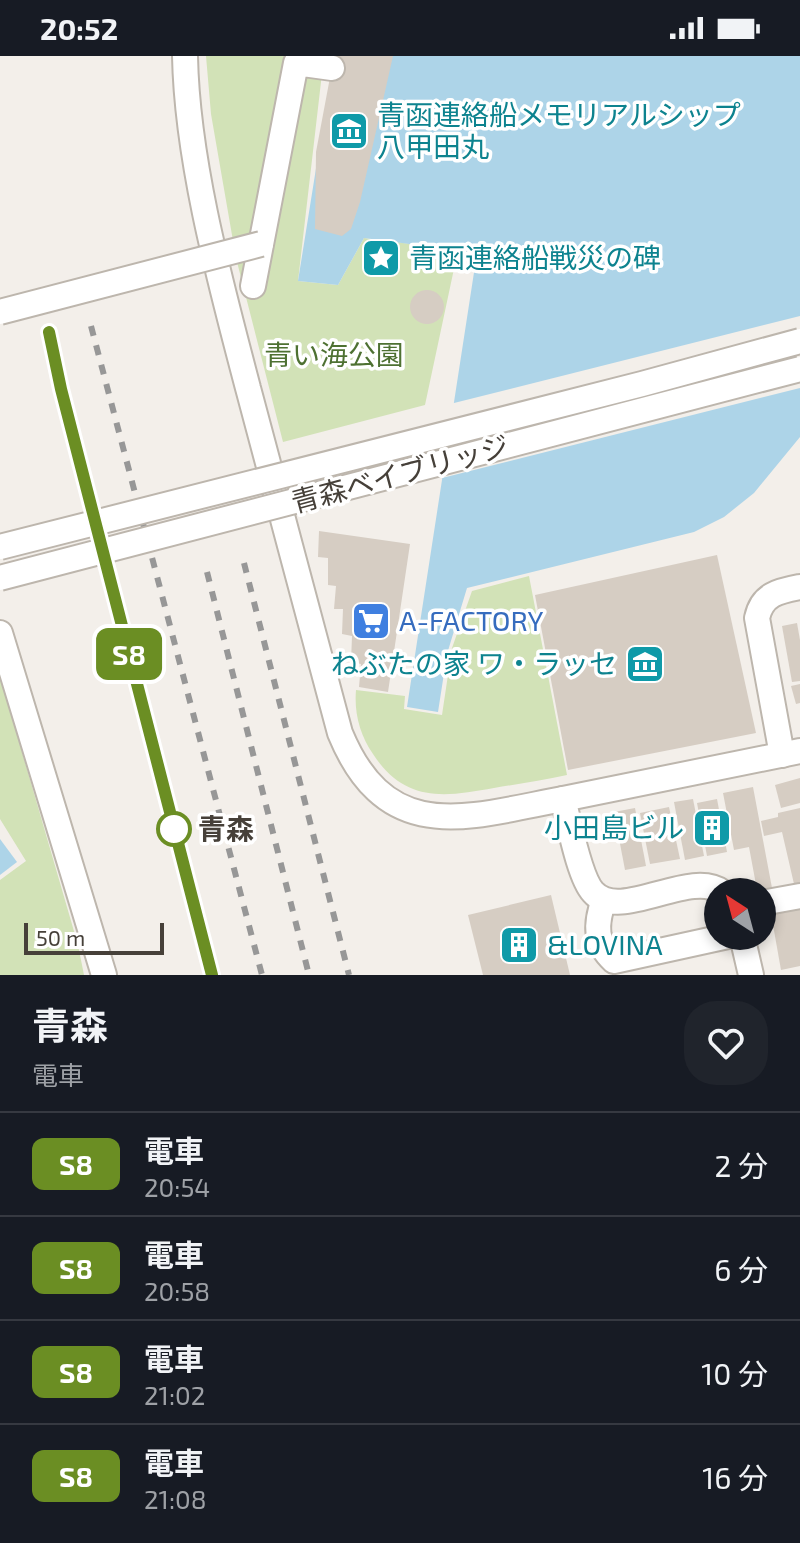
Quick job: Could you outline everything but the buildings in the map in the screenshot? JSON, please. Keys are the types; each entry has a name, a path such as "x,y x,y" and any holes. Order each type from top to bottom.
{"street":[{"path":"185,56 185,77 198,168 222,290 336,718 350,758 365,780 385,798 409,812 462,818 791,753 757,618 766,597 800,587"},
{"path":"253,286 296,63 332,68"},
{"path":"0,312 261,244"},
{"name":"青森ベイブリッジ","path":"0,547 800,341"},
{"name":"青森ベイブリッジ","path":"0,578 800,369"},
{"path":"0,633 104,975"},
{"path":"563,799 585,881 594,894 604,900 624,901 704,886"},
{"path":"776,900 800,896"},
{"path":"604,900 596,927 603,951 614,961 704,941"},
{"path":"745,950 751,975"}],"green space":[{"name":"青い海公園","path":"206,56 324,56 298,281 338,285 364,238 458,250 425,405 283,442 236,258 211,114"},
{"path":"529,576 567,775 442,794 412,789 398,781 385,770 365,739 357,715 356,690 405,696 404,709 442,715 452,648 472,591"},
{"path":"0,676 84,975 0,975 0,880 26,861 0,819"}],"water":[{"path":"334,56 800,56 800,437 754,493 724,517 694,532 467,588 447,654 438,712 407,707 477,253 364,238 338,285 298,281"},
{"path":"0,839 17,862 0,875"}],"pier":[{"path":"800,316 800,388 438,479 450,404"}],"railway":[{"path":"91,326 262,975"},
{"path":"49,332 212,975"},
{"path":"244,563 349,975"},
{"path":"207,572 309,975"}],"train":[{"name":"S8","path":"49,332 212,975"}],"place":[{"name":"青函連絡船メモリアルシップ 八甲田丸","path":"349,131"},
{"name":"青函連絡船戦災の碑","path":"381,258"},
{"name":"A-FACTORY","path":"371,621"},
{"name":"ねぶたの家 ワ・ラッセ","path":"645,664"},
{"name":"小田島ビル","path":"712,828"},
{"name":"青森","path":"174,829"},
{"name":"&LOVINA","path":"519,945"}]}
